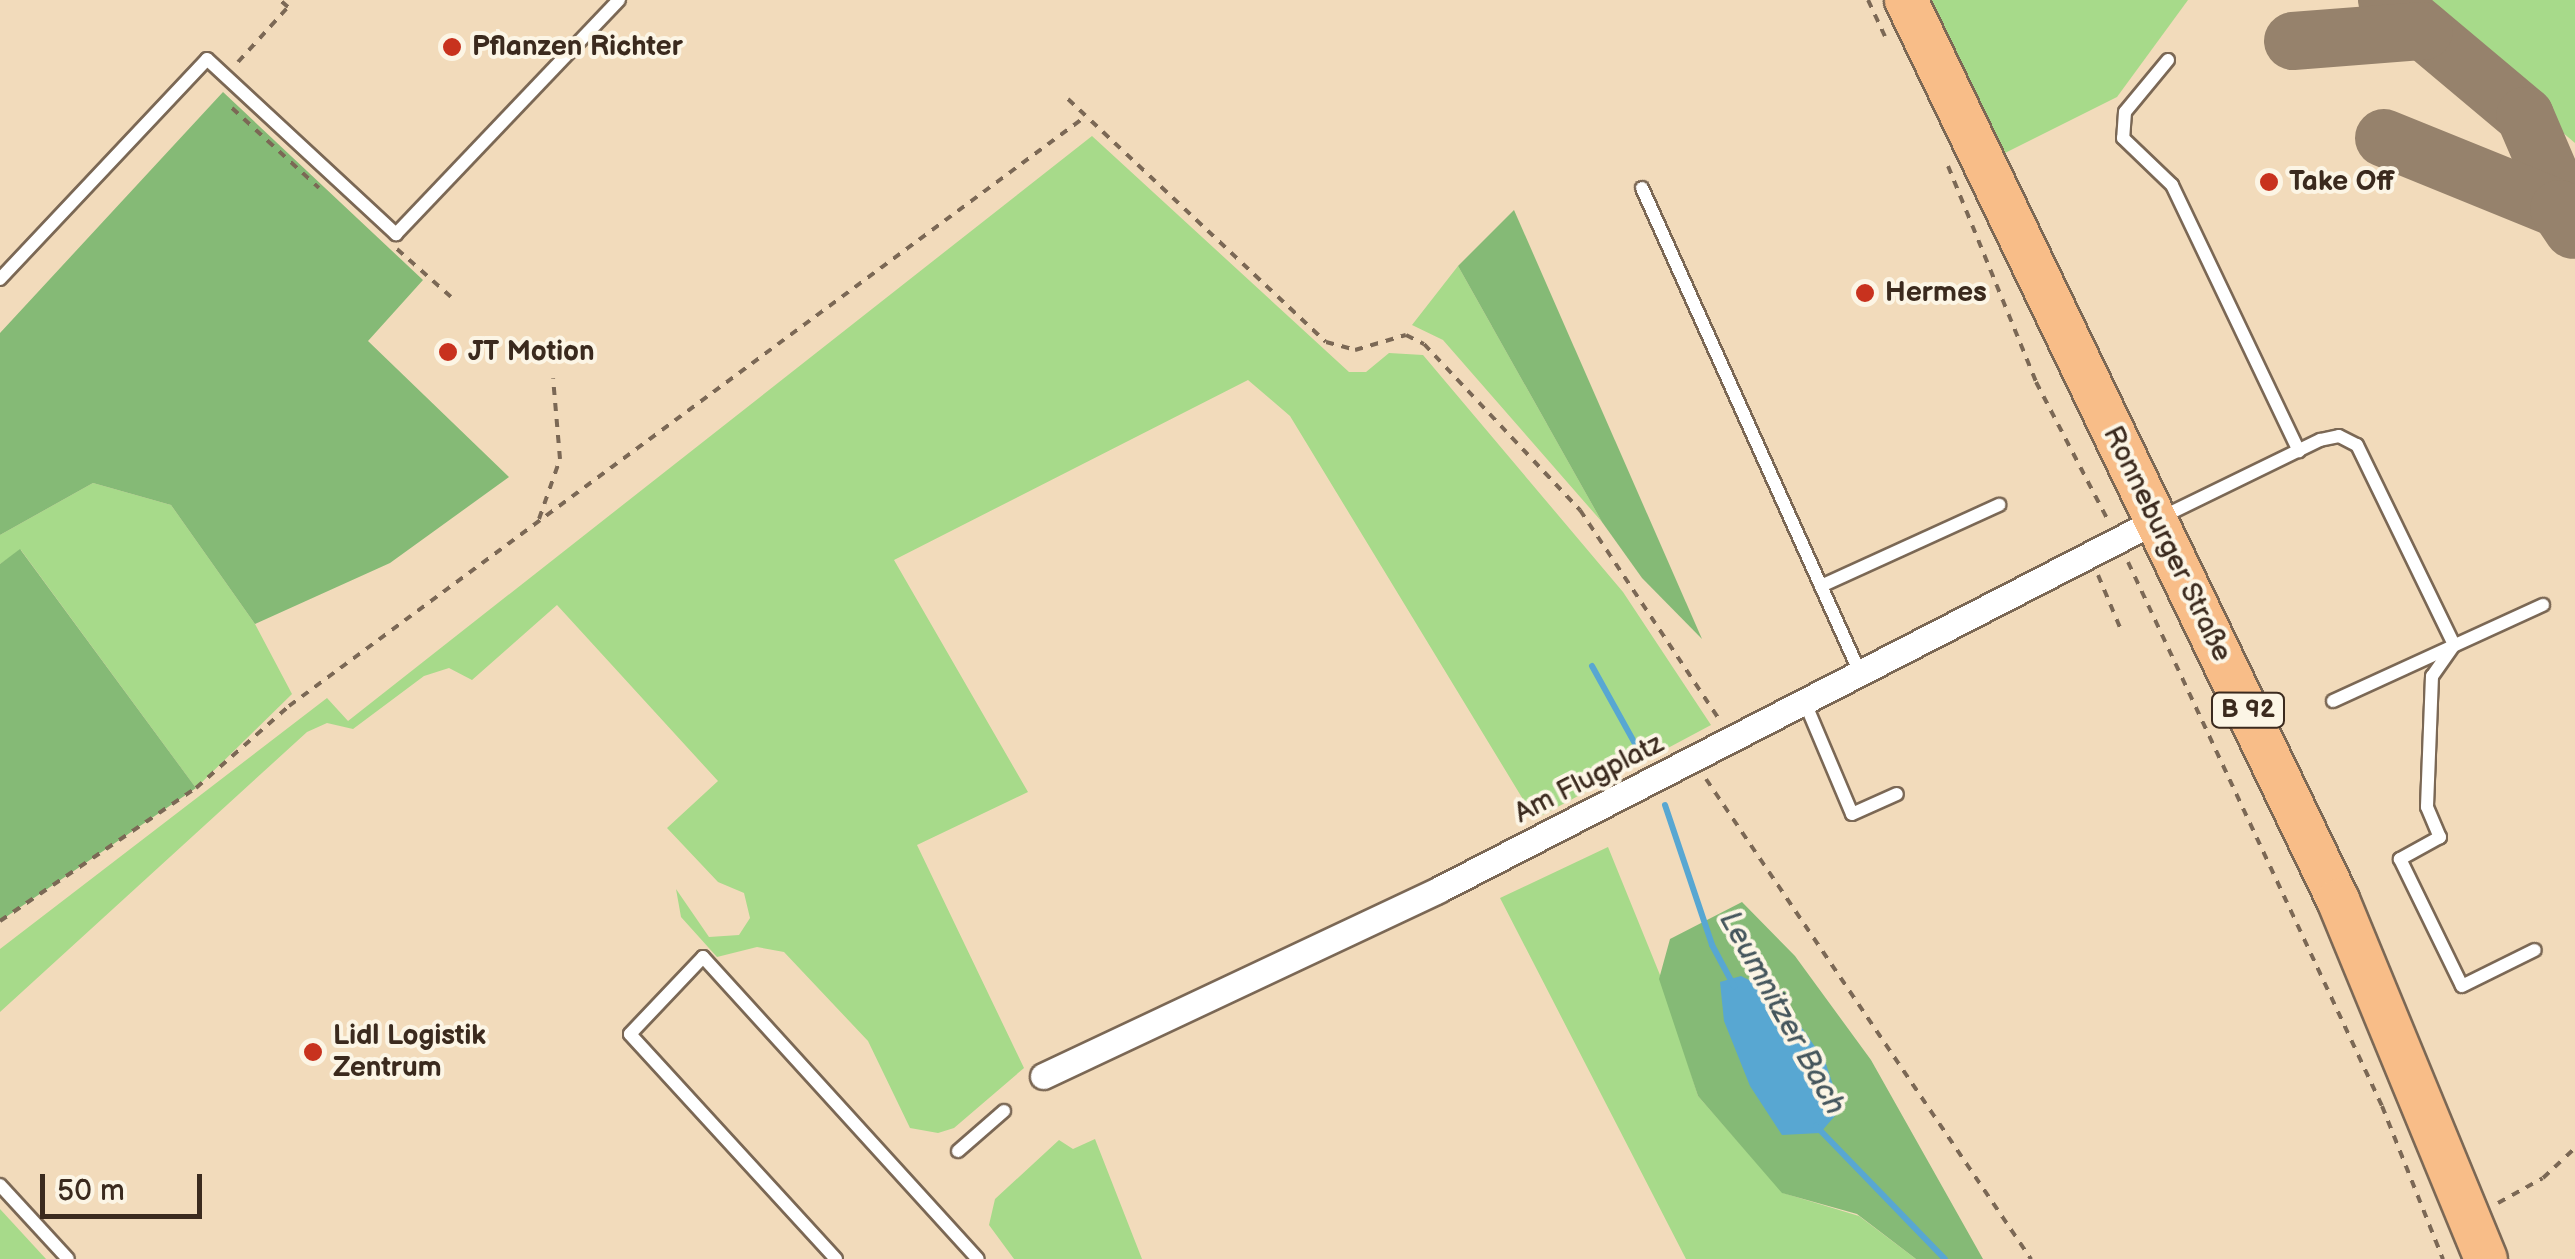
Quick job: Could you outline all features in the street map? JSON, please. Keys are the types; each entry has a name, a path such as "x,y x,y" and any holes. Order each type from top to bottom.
{"main road":[{"name":"Ronneburger Straße","path":"1906,0 2338,900 2472,1217 2486,1259"}],"street":[{"name":"Am Flugplatz","path":"1043,1076 1401,908 1806,704 2156,521"}],"lane":[{"path":"2,273 207,60 396,234 619,0"},
{"path":"2168,60 2125,112 2123,138 2172,186 2299,451"},
{"path":"1642,188 1861,675"},
{"path":"2156,521 2338,436 2357,446 2454,646"},
{"path":"1821,586 1999,505"},
{"path":"2333,702 2542,605"},
{"path":"2454,646 2432,676 2427,806 2440,837 2400,859 2462,986 2535,950"},
{"path":"1806,704 1852,814 1897,794"},
{"path":"836,1259 630,1034 703,957 978,1259"},
{"path":"958,1151 1004,1111"},
{"path":"0,1185 68,1259"}],"path":[{"path":"225,76 288,7 280,0"},
{"path":"1068,99 1326,342 1355,350 1406,335 1424,344 1580,510 1729,742"},
{"path":"0,921 196,788 289,706 1086,116"},
{"path":"1948,167 2036,382 2118,542 2366,1070 2442,1259"},
{"path":"537,522 560,459 553,378"},
{"path":"2090,558 2120,630"},
{"path":"1695,759 1723,811 2031,1259"},
{"path":"2472,1217 2542,1178 2575,1148"}],"green space":[{"path":"1924,0 2188,0 2117,97 2001,155"},
{"path":"2407,0 2575,0 2575,143"},
{"path":"223,92 423,280 368,341 509,477 390,563 255,624 171,505 93,483 0,535 0,333"},
{"path":"1092,136 1349,372 1366,372 1389,353 1423,355 1623,592 1711,725 1535,819 1290,416 1248,380 894,560 1028,792 917,845 1024,1068 954,1128 938,1133 910,1128 868,1041 784,952 757,947 717,957 681,917 676,889 709,937 739,935 750,918 744,893 718,882 667,828 718,781 557,605 472,680 449,668 424,676 353,729 327,723 307,732 0,1012 0,949 327,698 348,721"},
{"path":"1514,210 1702,639 1642,578 1602,522 1458,266"},
{"path":"1458,266 1602,522 1443,340 1412,325"},
{"path":"93,483 171,505 255,624 292,694 196,788 21,550 0,564 0,535"},
{"path":"20,549 196,788 0,921 0,564"},
{"path":"1608,847 1660,975 1698,1096 1783,1193 1859,1216 1916,1259 1686,1259 1500,898"},
{"path":"1742,902 1795,956 1871,1060 1983,1259 1916,1259 1857,1214 1782,1193 1698,1096 1659,979 1670,939"},
{"path":"1095,1139 1142,1259 1014,1259 989,1225 995,1199 1059,1140 1073,1149"},
{"path":"0,1209 46,1259 0,1259"}],"water":[{"path":"1741,976 1779,995 1825,1061 1841,1109 1820,1133 1782,1135 1750,1086 1724,1021 1720,982"}],"waterway":[{"name":"Leumnitzer Bach","path":"1592,666 1638,749"},
{"name":"Leumnitzer Bach","path":"1665,805 1712,945 1734,986"},
{"name":"Leumnitzer Bach","path":"1816,1126 1945,1259"}],"taxiway":[{"path":"2387,0 2525,116 2567,214"},
{"path":"2293,41 2424,31"},
{"path":"2384,138 2559,209 2573,230"}],"place":[{"name":"Pflanzen Richter","path":"452,47"},
{"name":"Take Off","path":"2269,182"},
{"name":"Hermes","path":"1865,293"},
{"name":"JT Motion","path":"448,352"},
{"name":"Lidl Logistik Zentrum","path":"313,1052"}]}
